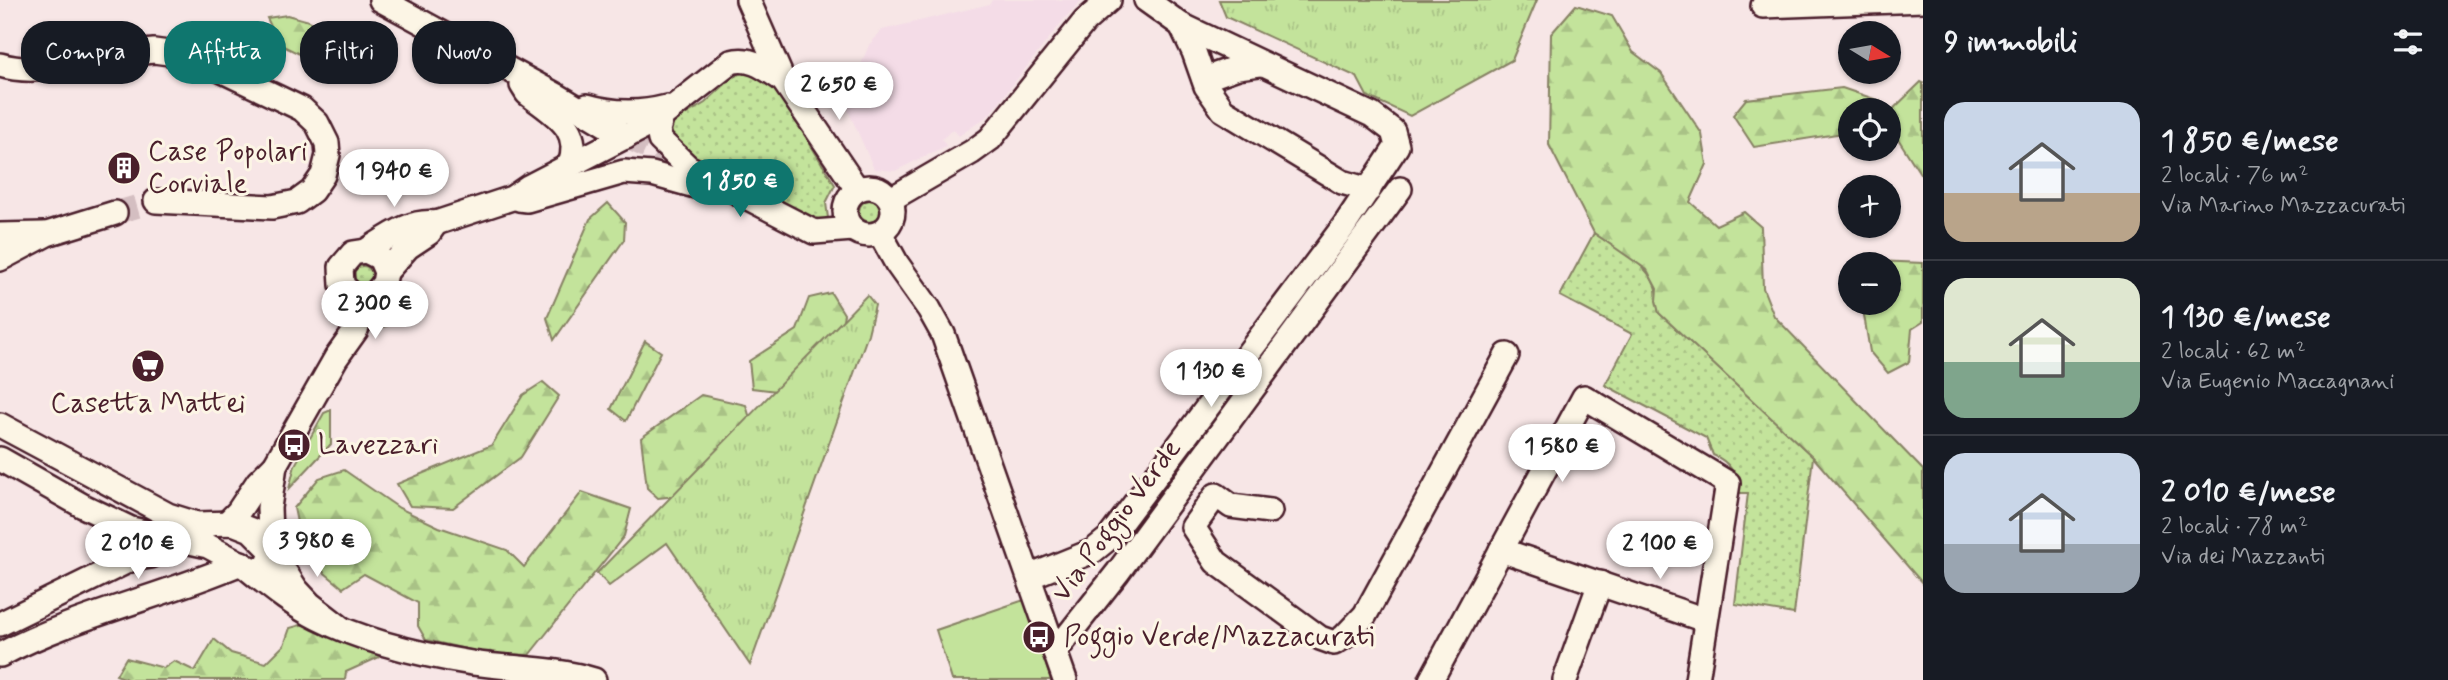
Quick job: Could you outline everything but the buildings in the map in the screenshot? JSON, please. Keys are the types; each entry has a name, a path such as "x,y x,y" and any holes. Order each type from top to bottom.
{"street":[{"path":"381,0 407,6 431,21"},
{"path":"748,0 783,80 857,189"},
{"path":"891,200 990,139 1085,21 1108,0"},
{"path":"1029,577 1093,551 1109,538 1370,190 1396,149 1396,139 1390,128 1361,109 1181,25 1146,0"},
{"path":"1763,6 1923,0"},
{"path":"1181,25 1216,102 1228,114 1342,182 1370,190"},
{"path":"150,51 183,55 210,65 302,109 317,122 327,143 326,166 318,184 305,197 289,205 272,207 156,201"},
{"path":"372,296 360,298 349,293 340,279 341,267 353,253 366,251 398,231 425,222 436,223 512,198 528,187 626,137 668,111 724,66 739,60 755,62 783,80"},
{"path":"1204,79 1238,67 1260,64"},
{"path":"0,65 21,69"},
{"path":"516,74 626,137"},
{"path":"516,75 527,93 571,132 574,143 570,165"},
{"path":"558,96 618,113 668,111"},
{"path":"668,111 658,135 688,167 796,225 814,232 853,229 867,235 880,233 887,228 892,218 891,200 876,187 864,186 857,189 848,199 846,207 846,215 853,229"},
{"path":"512,198 527,200 624,172 652,174 695,186 721,184"},
{"name":"Via Poggio Verde","path":"1055,652 1400,190"},
{"path":"0,260 47,234 115,213"},
{"path":"227,523 238,512 258,482 275,465 336,358 356,330 365,306 383,287 386,272 408,247 429,233 436,223"},
{"name":"Via Poggio Verde","path":"880,233 943,334 1065,680"},
{"path":"0,235 47,234"},
{"path":"366,251 380,258 386,272"},
{"path":"336,358 347,319 349,293"},
{"path":"1159,516 1193,527 1216,562 1320,638 1334,643 1344,637 1365,615 1507,355"},
{"path":"1431,680 1584,397 1728,483 1697,680"},
{"path":"0,425 168,514 197,524 227,523 246,527 271,550 310,604 341,628"},
{"path":"0,459 83,506 140,531 185,539 217,549 254,570 262,570 269,563 269,508 275,465"},
{"path":"1193,527 1216,495 1231,506 1270,511"},
{"path":"132,559 141,548 140,531"},
{"path":"0,624 132,559 151,556 185,539"},
{"path":"1501,550 1705,620"},
{"path":"241,563 277,592 318,618 341,628 431,655 473,663 557,671 594,680"},
{"path":"0,655 50,632 199,581 241,563"},
{"path":"1565,680 1600,583"}],"shaded area":[{"path":"992,0 1082,0 989,115 959,136 953,129 942,139 946,146 895,171 874,169 845,103 869,45 882,30 990,4"}],"green space":[{"path":"1219,0 1537,0 1512,60 1410,116 1367,96 1357,77 1226,17"},
{"path":"1576,5 1612,16 1633,52 1661,73 1702,134 1707,164 1690,202 1716,225 1744,212 1761,227 1763,288 1774,316 1923,470 1923,584 1813,457 1659,313 1657,289 1647,270 1594,233 1549,145 1551,34"},
{"path":"287,15 309,21 300,21 300,54 286,47 286,21 268,21 267,18"},
{"path":"743,72 755,74 773,83 835,185 826,203 828,218 819,221 678,151 668,134 670,124 705,103 733,77"},
{"path":"1923,83 1923,178 1901,143 1901,101"},
{"path":"1842,88 1871,98 1838,98 1838,134 1754,147 1733,115 1746,99"},
{"path":"870,200 878,203 881,211 878,219 870,222 862,219 859,211 862,203"},
{"path":"608,203 625,222 624,240 554,340 547,318 590,219"},
{"path":"1594,233 1645,269 1655,286 1659,313 1813,457 1794,614 1735,604 1748,493 1737,493 1732,470 1724,461 1713,455 1706,438 1605,385 1632,334 1560,296"},
{"path":"1901,262 1923,263 1923,322 1912,329 1909,362 1888,373 1870,352 1864,315 1901,315"},
{"path":"363,266 369,269 372,275 369,281 363,284 357,281 354,275 357,269"},
{"path":"831,293 844,314 838,346 785,392 752,388 749,361 797,330 809,298"},
{"path":"867,295 875,305 868,334 750,665 667,543 609,586 597,573"},
{"path":"388,300 395,323 369,331 372,311"},
{"path":"645,341 661,352 626,421 611,409"},
{"path":"543,382 559,396 521,457 453,508 410,506 397,484 492,445 523,395"},
{"path":"701,395 746,405 752,425 688,495 658,498 647,488 641,438"},
{"path":"331,410 331,444 289,489 295,465 324,413"},
{"path":"344,470 399,508 439,527 507,550 524,567 582,492 631,509 624,536 529,655 484,653 426,640 418,626 418,603 364,574 343,588 304,556 294,508 319,478"},
{"path":"1024,600 1051,680 952,680 936,630"},
{"path":"308,623 386,654 346,672 345,680 129,680 116,675 126,658 164,668 174,661 195,671 214,639 231,653 266,663 284,645 290,628"}],"tunnel":[{"path":"626,137 683,164"},
{"path":"115,213 156,201"}],"place":[{"name":"Case Popolari Corviale","path":"124,168"},
{"name":"Casetta Mattei","path":"148,366"},
{"name":"Lavezzari","path":"294,445"},
{"name":"Poggio Verde/Mazzacurati","path":"1039,637"}]}
